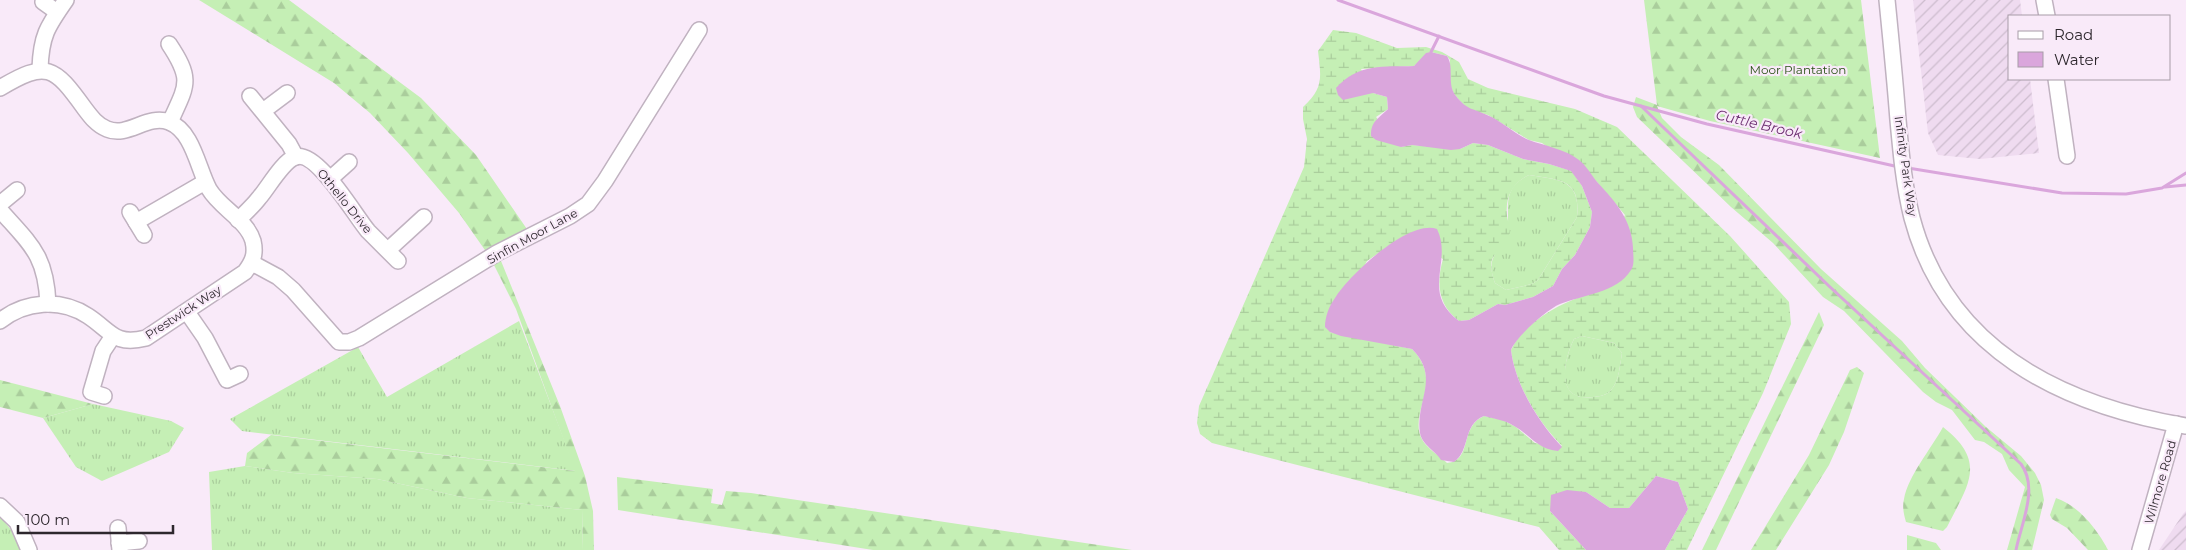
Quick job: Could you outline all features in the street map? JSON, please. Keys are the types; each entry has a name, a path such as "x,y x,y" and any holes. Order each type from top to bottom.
{"street":[{"name":"Infinity Park Way","path":"1887,0 1900,142 1912,216 1928,262 1947,295 1986,342 2028,373 2062,391 2112,409 2181,425"},
{"path":"2044,0 2047,15"},
{"path":"40,69 44,34 62,6 43,2"},
{"name":"Sinfin Moor Lane","path":"252,263 278,277 294,290 334,338 339,342 349,342 466,274 497,253 570,216 588,204 605,181 699,30"},
{"path":"169,44 186,56 184,66 186,81 170,122"},
{"path":"0,88 31,71 40,69 50,72 64,81 94,120 108,130 124,131 151,120 170,122 183,132 206,182 218,202 247,229 252,239 255,255 252,263"},
{"path":"2056,80 2067,156"},
{"path":"263,111 287,93"},
{"path":"238,220 260,198 286,164 296,156 290,144 250,96"},
{"name":"Othello Drive","path":"296,156 310,160 330,179 355,215 393,255 424,217"},
{"path":"330,179 349,162"},
{"path":"144,235 133,217 206,182"},
{"path":"0,204 17,190"},
{"path":"0,210 37,254 47,279 48,304"},
{"name":"Prestwick Way","path":"0,321 22,308 48,304 78,311 113,336 128,341 146,338 245,272 252,263"},
{"path":"187,312 205,338 227,380"},
{"path":"91,393 104,351 113,336"},
{"name":"Wilmore Road","path":"2140,550 2181,425"},
{"path":"0,506 17,522 29,550"},
{"path":"119,540 139,541"}],"shaded area":[{"path":"1913,0 2020,0 2022,15 2008,15 2008,80 2030,80 2039,153 1980,159 1938,155 1928,133"},
{"path":"2186,511 2186,550 2159,550 2183,514"}],"green space":[{"path":"199,0 289,0 421,98 476,155 531,235 487,253 459,213 408,153 370,113 334,83"},
{"name":"Moor Plantation","path":"1644,0 1861,0 1880,158 1710,121 1657,106 1662,118 1681,137 1719,165 1821,269 1902,341 1925,368 1986,427 2021,456 2035,473 2041,485 2044,500 2032,550 2007,550 2025,487 2009,470 2002,454 1984,442 1975,440 1952,410 1936,402 1923,392 1844,311 1823,297 1773,243 1731,207 1637,117 1633,107 1636,97 1657,105"},
{"path":"1333,30 1356,33 1397,48 1426,47 1442,52 1459,62 1468,79 1488,88 1575,109 1617,127 1730,236 1789,302 1791,324 1763,393 1687,550 1665,550 1688,509 1678,482 1656,476 1629,508 1610,508 1586,492 1550,511 1586,550 1559,550 1539,527 1212,443 1200,434 1197,423 1199,406 1304,167 1307,139 1303,107 1315,94 1320,82 1318,51","holes":["1431,52 1447,56 1450,60 1450,85 1454,94 1467,109 1488,115 1529,140 1542,143 1596,181 1625,215 1580,297 1550,311 1540,318 1523,332 1511,350 1517,376 1529,402 1544,426 1562,446 1535,443 1516,427 1503,420 1484,416 1471,427 1464,450 1460,456 1455,461 1447,463 1425,444 1419,431 1426,374 1422,362 1412,349 1330,332 1367,261 1402,237 1443,259 1439,285 1440,293 1447,308 1459,321 1469,320 1498,304 1505,305 1533,297 1553,286 1562,269 1575,255 1590,227 1592,212 1582,186 1572,171 1523,159 1488,145 1473,143 1460,149 1412,145 1401,147 1376,117 1388,109 1387,97 1373,93 1361,69 1414,66","1529,175 1550,178 1566,183 1575,195 1577,217 1538,280 1532,284 1506,290 1495,283 1491,264 1509,235 1507,203 1511,192 1518,182","1582,336 1614,343 1622,353 1616,382 1608,393 1597,397 1581,397 1573,394 1568,387 1565,369 1574,339"]},
{"path":"1529,175 1558,180 1571,188 1577,204 1577,217 1538,280 1532,284 1506,290 1495,283 1491,269 1492,260 1496,252 1506,241 1508,203 1513,188 1519,181"},
{"path":"499,256 560,406 585,476 593,511 594,550 583,550 582,510 467,498 377,479 293,473 245,466 247,453 271,435 575,471 516,309 493,263"},
{"path":"1819,312 1824,325 1716,550 1702,550"},
{"path":"519,321 576,471 242,431 230,419 358,347 387,397"},
{"path":"1582,336 1614,343 1622,353 1619,373 1614,387 1604,395 1581,397 1573,394 1568,387 1565,378 1567,358 1574,339"},
{"path":"1857,367 1864,373 1844,432 1829,465 1776,550 1751,550 1809,455 1850,370"},
{"path":"0,380 93,404 43,418 0,407"},
{"path":"93,404 171,421 184,428 169,452 102,481 76,467 43,418"},
{"path":"1943,427 1966,451 1970,463 1970,474 1962,499 1943,531 1906,522 1903,505 1910,481"},
{"path":"245,466 293,473 377,479 467,498 582,510 583,550 212,550 209,472"},
{"path":"617,477 713,489 711,503 722,505 726,491 751,493 1132,550 873,550 618,510"},
{"path":"2056,498 2080,512 2108,550 2088,550 2067,528 2052,519 2050,515"},
{"path":"0,516 16,536 21,550 0,550"},
{"path":"1907,535 1936,543 1941,550 1907,550"}],"water":[{"path":"1431,52 1447,56 1450,66 1451,86 1460,101 1529,140 1568,153 1582,162 1617,205 1630,229 1633,262 1631,270 1625,278 1608,288 1554,307 1525,331 1511,350 1517,376 1529,402 1544,426 1562,447 1558,451 1544,447 1511,424 1484,416 1472,425 1459,457 1454,462 1441,460 1421,437 1419,421 1425,390 1425,370 1412,349 1341,336 1330,332 1325,327 1331,304 1342,288 1366,263 1396,240 1411,232 1425,228 1437,229 1442,253 1439,276 1441,299 1448,310 1459,321 1469,320 1498,304 1505,305 1533,297 1553,286 1562,269 1575,255 1590,227 1592,212 1582,186 1571,171 1523,159 1488,145 1473,143 1460,149 1451,150 1412,145 1401,147 1376,140 1371,136 1372,127 1388,109 1387,97 1373,93 1343,100 1338,95 1336,88 1353,74 1372,68 1414,66 1426,53"},
{"path":"1656,476 1678,482 1688,509 1665,550 1586,550 1550,511 1551,495 1567,490 1586,492 1610,508 1629,508"}],"waterway":[{"name":"Cuttle Brook","path":"1338,0 1604,96 1707,124 1899,167"},
{"path":"1431,52 1439,36"},
{"path":"1641,106 1830,287 2021,464 2029,484 2029,495 2016,550"},
{"name":"Cuttle Brook","path":"1908,168 2062,193 2126,194 2162,188 2186,173"},
{"path":"2165,187 2186,185"}]}
